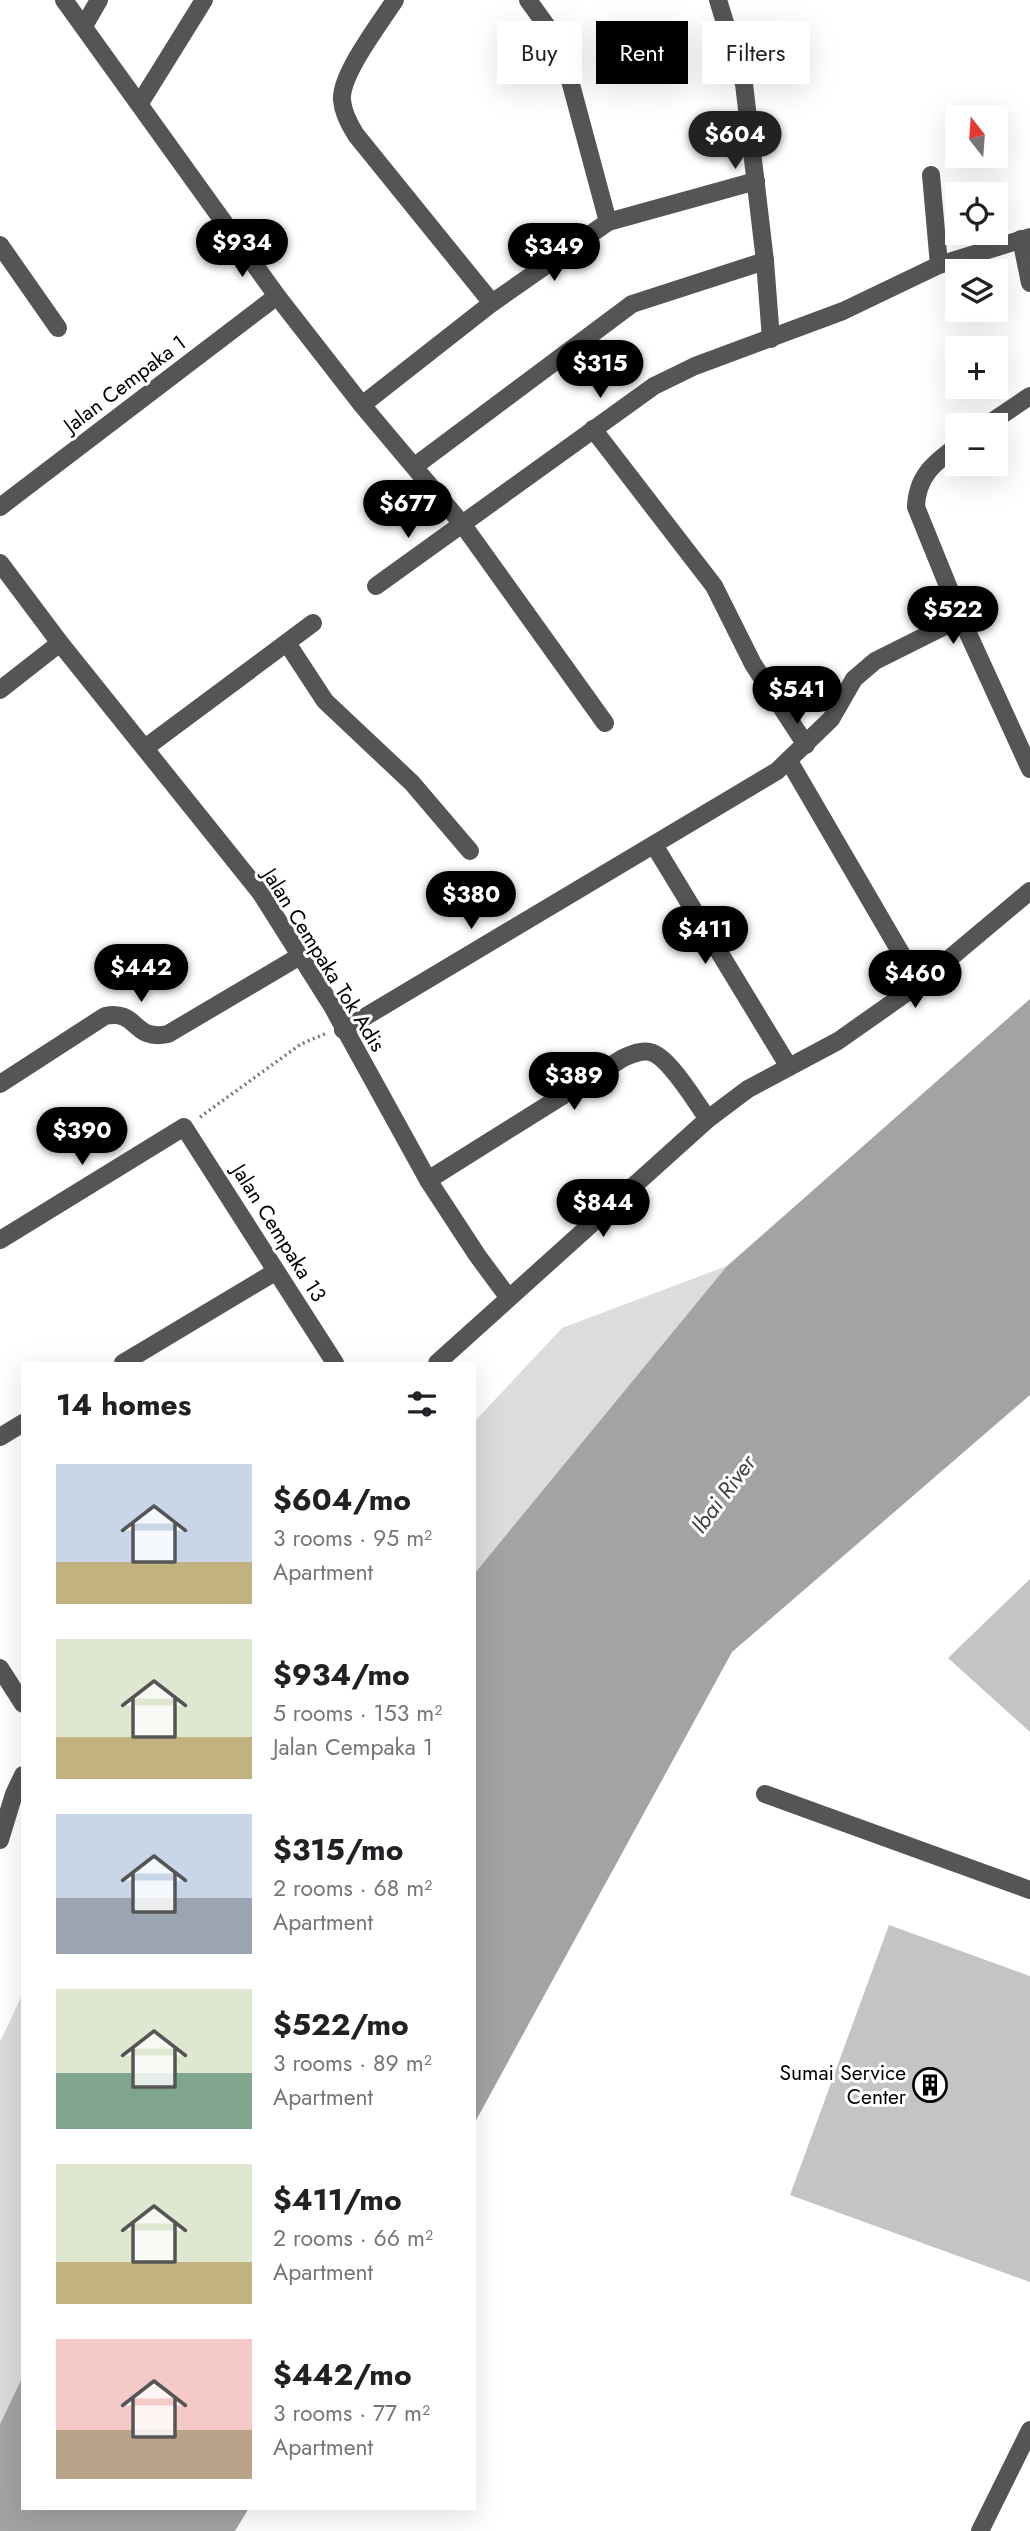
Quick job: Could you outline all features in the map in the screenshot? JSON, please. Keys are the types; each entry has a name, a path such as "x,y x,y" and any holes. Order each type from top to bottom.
{"street":[{"path":"64,0 277,296 362,405 463,525 605,723"},
{"path":"84,26 99,0"},
{"path":"140,103 204,0"},
{"path":"394,0 344,81 342,98 345,114 356,135 492,303"},
{"path":"528,0 551,32 565,62 608,222"},
{"path":"719,0 744,84 765,261 771,339"},
{"path":"931,175 939,265"},
{"path":"362,405 492,303 608,222 756,181"},
{"path":"376,586 654,386 695,366 843,311 939,265 1026,238 1030,283"},
{"path":"0,245 58,328"},
{"path":"415,466 632,304 765,261"},
{"name":"Jalan Cempaka 1","path":"0,507 277,296"},
{"path":"1005,413 1030,396"},
{"path":"593,429 713,586 753,664 806,745"},
{"path":"945,455 924,476 916,491 916,507 961,618 1030,769"},
{"name":"Jalan Cempaka Tok Adis","path":"0,563 60,643 260,892 332,1006 428,1180 508,1297"},
{"path":"343,1030 777,771 831,719 854,679 875,661 961,618"},
{"path":"145,748 313,623"},
{"path":"0,690 60,643"},
{"path":"286,643 331,707 412,783 470,852"},
{"path":"789,761 919,984"},
{"path":"654,845 789,1067"},
{"path":"438,1362 708,1119 748,1088 838,1041 919,984 1030,891"},
{"path":"0,1084 105,1016 126,1016 146,1035 155,1037 168,1034 300,956"},
{"path":"428,1180 623,1058 637,1052 651,1052 663,1058 708,1119"},
{"path":"0,1240 184,1127"},
{"name":"Jalan Cempaka 13","path":"184,1127 334,1362"},
{"path":"125,1362 275,1272"},
{"path":"0,1437 21,1424"},
{"path":"0,1668 21,1701"},
{"path":"0,1840 21,1779"},
{"path":"765,1794 1030,1890"},
{"path":"980,2531 1030,2430"}],"path":[{"path":"184,1127 261,1076 301,1044 323,1034 343,1030"}],"shaded area":[{"path":"727,1266 476,1572 476,1420 562,1328"},
{"path":"21,1997 21,2380 0,2424 0,2042"}],"water":[{"name":"Ibai River","path":"1030,999 1030,1395 732,1652 476,2120 476,1572 727,1266"},
{"path":"21,2380 21,2510 248,2510 235,2531 0,2531 0,2424"}],"building":[{"path":"1030,1579 1030,1732 948,1658"},
{"name":"Sumai Service Center","path":"889,1925 1030,1976 1030,2282 790,2195"}],"place":[{"name":"Sumai Service Center","path":"930,2085"}]}
